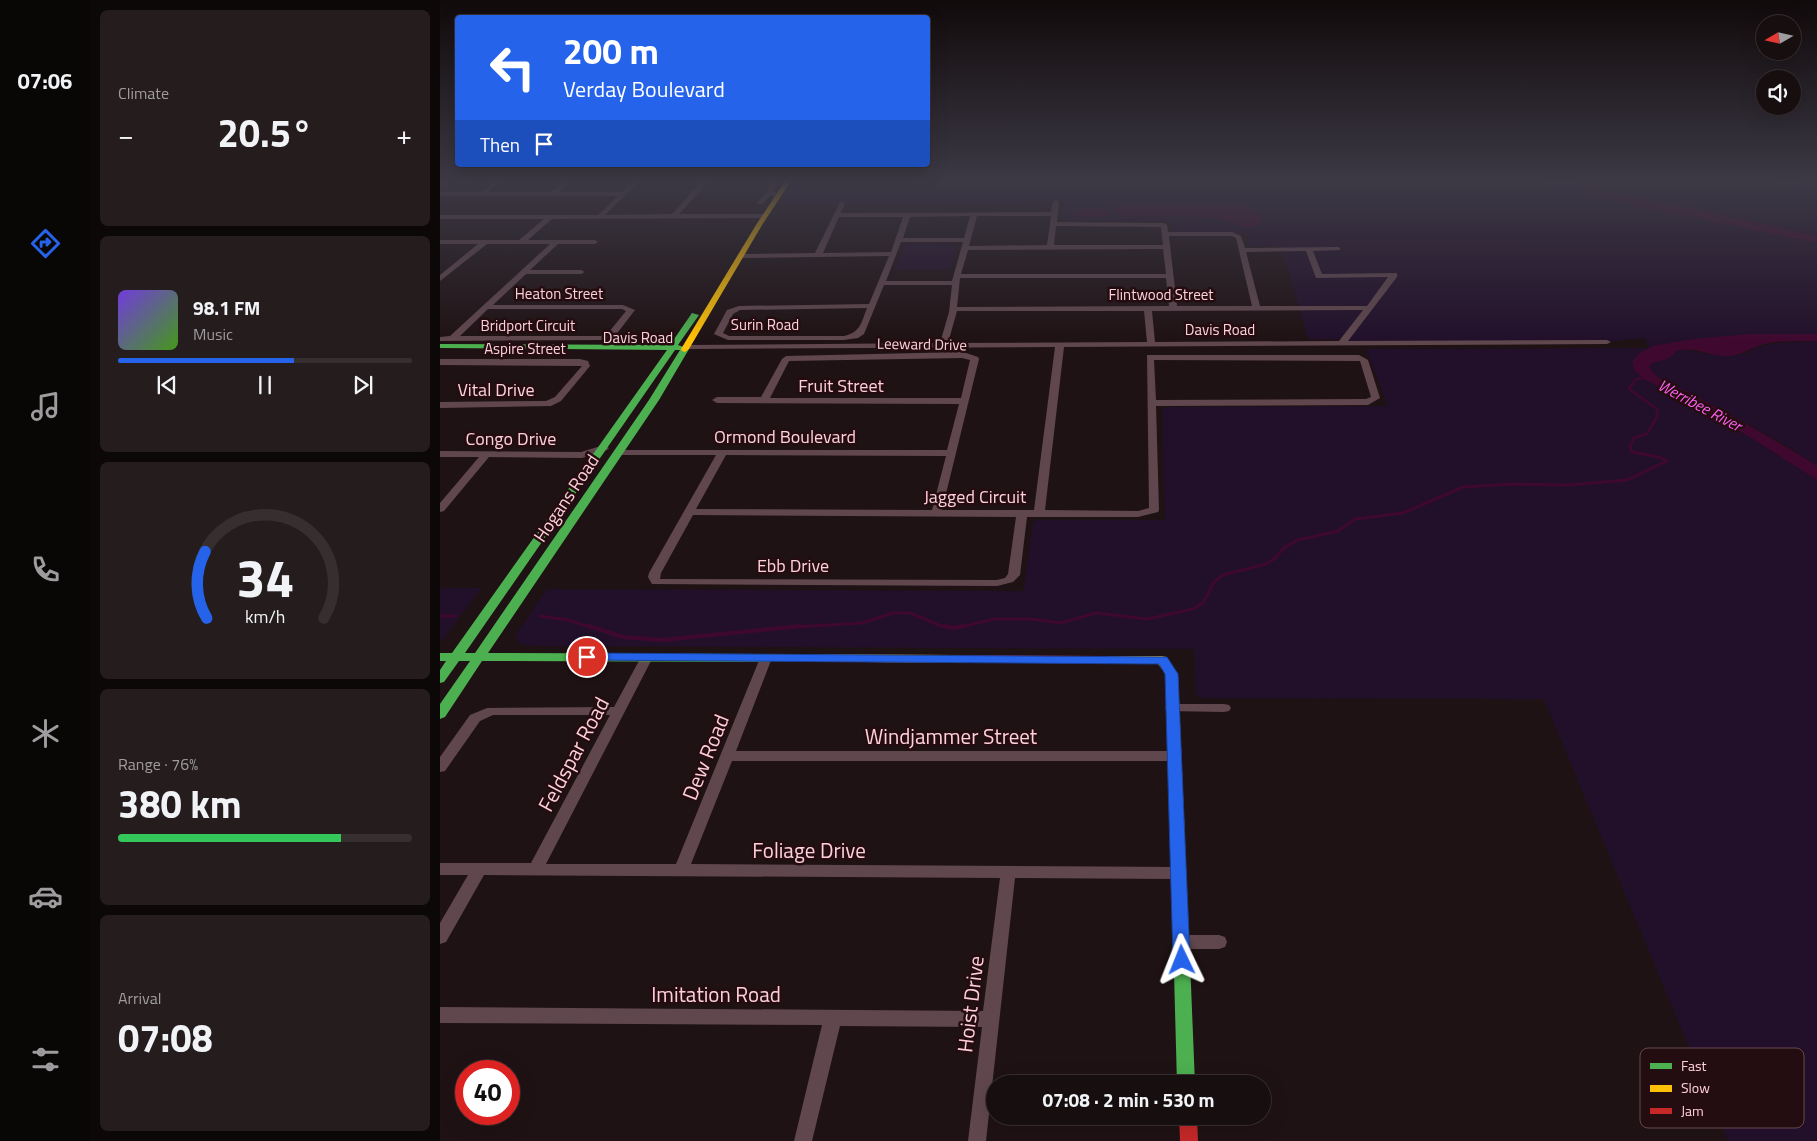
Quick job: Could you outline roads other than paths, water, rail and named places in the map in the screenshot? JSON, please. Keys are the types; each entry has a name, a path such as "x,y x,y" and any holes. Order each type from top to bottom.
{"street":[{"path":"521,242 530,234"},
{"name":"Hogans Road","path":"440,714 654,400 754,234"},
{"path":"818,255 828,234"},
{"name":"Surin Road","path":"872,306 739,308 730,312 718,334 728,338 852,337 861,332 872,306 893,254 900,234"},
{"path":"943,346 953,309 956,280 969,234"},
{"path":"1050,247 1052,234"},
{"path":"1166,234 1173,308"},
{"path":"1183,234 1236,235 1240,238 1256,307"},
{"path":"898,240 1050,247 1167,247"},
{"path":"440,242 595,242"},
{"path":"440,279 485,242"},
{"path":"444,343 556,242"},
{"path":"1242,250 1338,249"},
{"path":"1309,250 1319,276 1394,276 1342,343"},
{"path":"741,256 893,254"},
{"path":"524,272 581,272"},
{"path":"881,283 1170,276"},
{"name":"Hogans Road","path":"440,679 604,448 698,311 715,298"},
{"name":"Heaton Street","path":"486,307 630,308"},
{"name":"Bridport Circuit","path":"444,343 602,338 612,334 631,311 630,308"},
{"path":"1148,308 1151,344"},
{"name":"Flintwood Street","path":"953,309 1369,308"},
{"path":"620,348 680,336"},
{"name":"Davis Road","path":"444,343 547,352 646,352 685,349 768,352 833,347 1060,344 1607,342"},
{"name":"Davis Road","path":"444,343 671,350"},
{"path":"1039,514 1060,344"},
{"path":"646,352 650,364 649,380"},
{"name":"Leeward Drive","path":"764,401 786,359 963,355 975,359 936,513"},
{"name":"Jagged Circuit","path":"688,512 1138,514 1154,510 1151,403 1150,357 1359,358 1364,360 1376,398 1368,402 1151,403"},
{"name":"Aspire Street","path":"440,362 585,363 585,368 558,399 551,403"},
{"name":"Fruit Street","path":"717,400 964,401"},
{"name":"Vital Drive","path":"440,405 541,405 551,403"},
{"name":"Congo Drive","path":"440,454 582,455 604,448"},
{"name":"Ormond Boulevard","path":"618,452 951,453"},
{"name":"Ebb Drive","path":"722,452 654,573 656,582 997,583 1010,580 1014,575 1022,513"},
{"path":"440,509 487,454"},
{"name":"Congo Drive","path":"582,455 588,458 592,464"},
{"path":"440,657 1162,660 1172,674 1186,1075"},
{"name":"Feldspar Road","path":"535,870 647,657"},
{"name":"Dew Road","path":"681,871 766,658"},
{"path":"1172,708 1224,708"},
{"path":"440,767 475,718 492,711 619,711"},
{"name":"Windjammer Street","path":"727,756 1174,756"},
{"name":"Foliage Drive","path":"440,869 1178,873"},
{"path":"440,937 480,870"},
{"name":"Hoist Drive","path":"977,1141 1008,872"},
{"path":"1181,942 1219,942"},
{"name":"Imitation Road","path":"440,1015 991,1019"},
{"path":"803,1141 833,1017"},
{"path":"1188,1125 1188,1141"}],"water":[{"path":"1775,234 1809,234 1817,236 1817,243"},
{"name":"Werribee River","path":"1749,334 1817,334 1817,341 1769,343 1729,356 1685,349 1679,350 1669,358 1649,366 1655,374 1664,380 1730,415 1817,466 1817,480 1753,439 1646,380 1635,371 1632,362 1639,354 1653,346 1694,339"}],"waterway":[{"path":"1631,445 1634,438 1647,434 1657,417 1657,409 1629,389 1636,379 1645,378"},
{"path":"957,628 994,619 1031,619 1061,623 1096,613 1147,619 1193,609 1203,603 1214,582 1223,575 1266,564 1274,559 1285,547 1298,540 1338,531 1355,519 1403,513 1463,487 1513,484 1569,485 1627,480 1667,461 1659,457 1632,452 1631,444"},
{"path":"786,628 862,623 893,613 910,613 941,626 952,628"},
{"path":"440,616 456,616"},
{"path":"540,616 568,620 593,628"},
{"path":"589,626 623,637 662,640 786,628"},
{"path":"786,628 801,626"},
{"path":"944,626 955,628 962,626"},
{"path":"778,628 786,628"}]}
